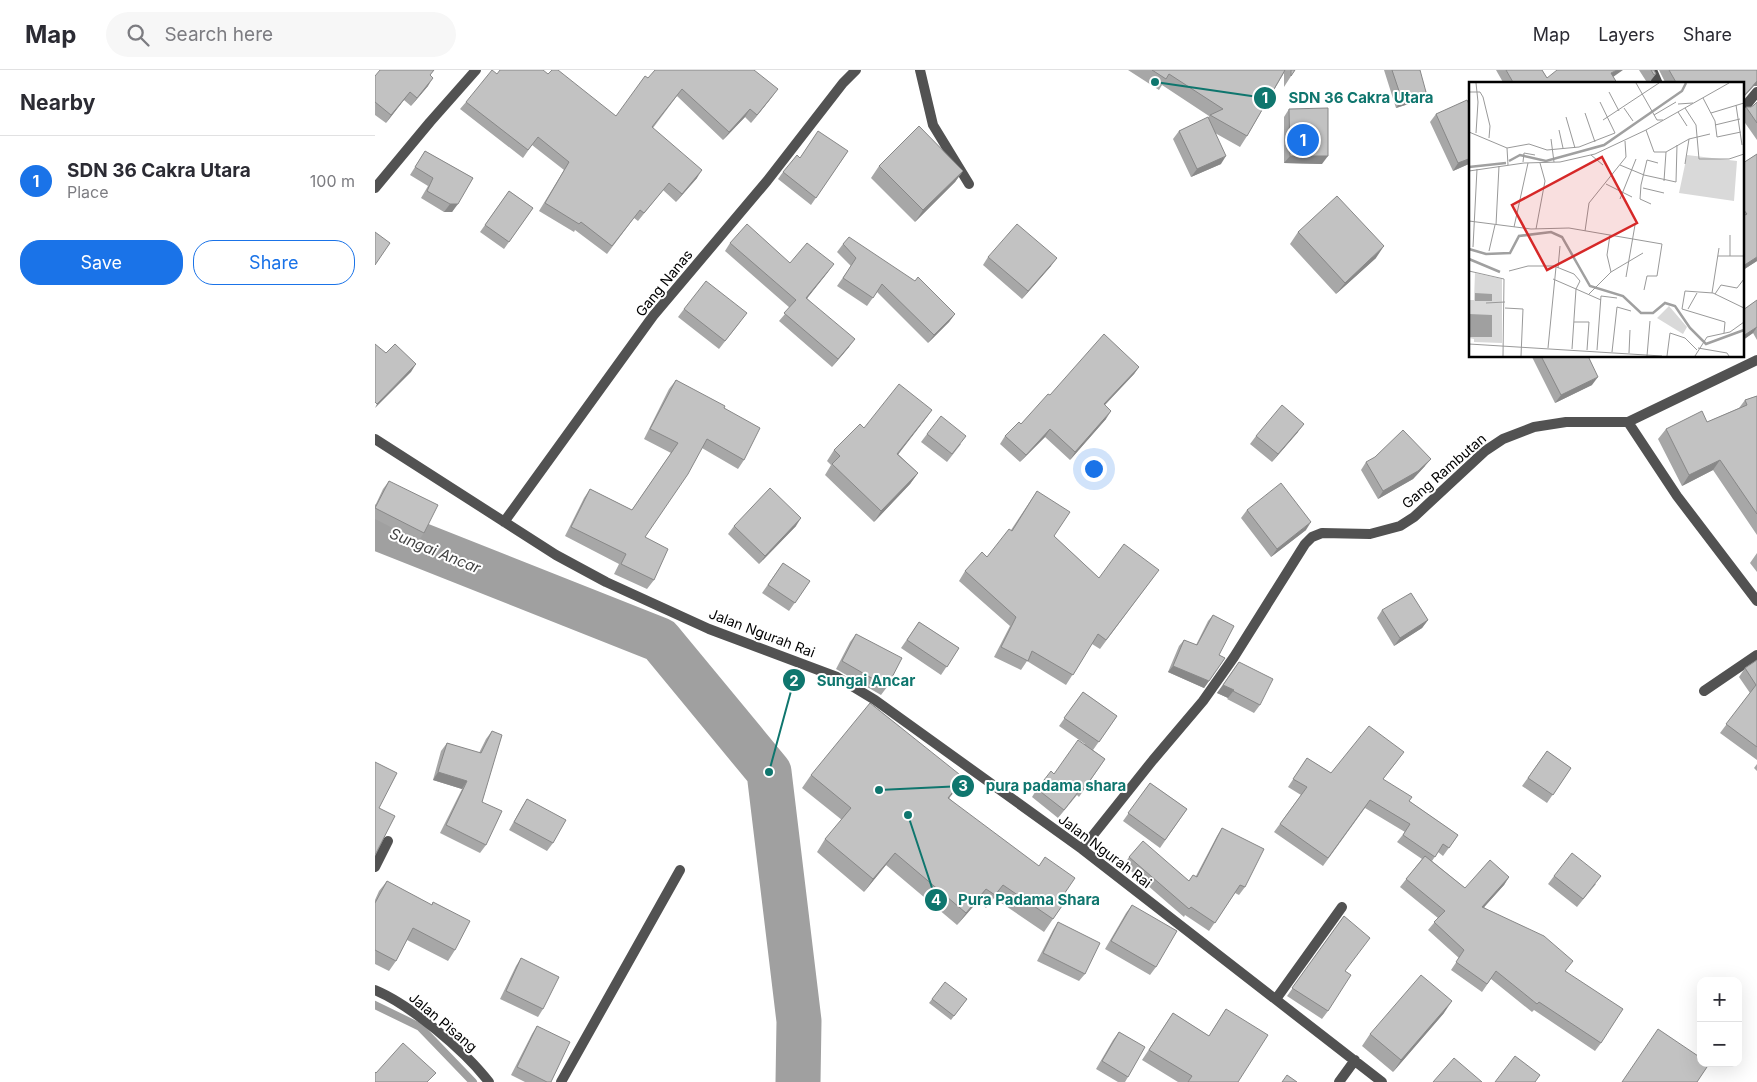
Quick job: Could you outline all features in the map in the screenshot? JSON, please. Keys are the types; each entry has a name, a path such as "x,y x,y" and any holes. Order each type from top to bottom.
{"street":[{"path":"375,188 476,70"},
{"name":"Gang Nanas","path":"504,522 653,316 767,181 856,70"},
{"path":"920,70 933,124 969,184"},
{"path":"1652,70 1657,82"},
{"path":"1745,107 1757,92"},
{"name":"Gang Rambutan","path":"1082,849 1203,701 1305,544 1312,537 1327,533 1370,534 1400,526 1428,505 1485,451 1503,439 1534,427 1566,422 1628,422 1757,360"},
{"path":"1628,422 1677,496 1757,600"},
{"name":"Jalan Ngurah Rai","path":"375,440 556,555 657,606 709,629 837,677 901,718 1082,849 1382,1082"},
{"path":"1704,690 1757,655"},
{"path":"375,866 388,841"},
{"path":"561,1082 680,870"},
{"path":"1276,999 1342,906"},
{"name":"Jalan Pisang","path":"375,990 419,1016 454,1046 489,1082"},
{"path":"1339,1082 1355,1060"}],"building":[{"path":"380,70 434,70 430,75 433,78 417,98 410,92 391,115 375,102 375,76"},
{"path":"492,70 497,74 500,70 543,70 548,74 552,70 558,70 616,116 645,76 648,78 655,70 754,70 778,89 757,115 750,109 729,132 682,89 652,127 702,170 682,194 669,183 644,213 640,210 612,246 581,222 579,224 545,203 569,162 538,137 528,150 466,102"},
{"path":"1152,70 1285,70 1247,136 1210,115 1223,109 1169,74 1166,79"},
{"path":"1392,70 1420,70 1426,92 1402,100"},
{"path":"1506,70 1542,70 1547,78 1557,70 1617,70 1611,73 1616,82 1513,82"},
{"path":"1669,70 1757,70 1757,81 1745,95 1745,82 1676,82"},
{"path":"1467,100 1469,104 1469,159 1458,163 1436,114"},
{"path":"1757,102 1757,123 1746,107 1751,107"},
{"path":"1328,108 1328,156 1290,156 1289,109"},
{"path":"1208,117 1226,156 1197,169 1179,131"},
{"path":"919,126 963,171 923,210 879,166"},
{"path":"818,131 848,151 816,198 783,172 797,155 800,158"},
{"path":"425,151 473,178 458,204 450,204 427,191 433,178 415,167"},
{"path":"1757,154 1757,257 1745,265 1745,215 1747,214 1745,212 1745,162"},
{"path":"509,191 533,208 509,242 485,225"},
{"path":"1337,196 1384,246 1345,283 1298,232"},
{"path":"747,224 790,263 807,243 834,264 806,298 855,339 838,359 784,313 796,300 730,243"},
{"path":"1017,224 1057,258 1028,291 988,257"},
{"path":"375,232 390,243 375,265"},
{"path":"849,237 915,281 918,277 955,314 934,335 882,284 873,298 843,278 856,258 843,244"},
{"path":"706,281 747,313 725,341 684,309"},
{"path":"1757,300 1757,327 1745,335 1745,309"},
{"path":"1104,334 1139,367 1104,404 1111,411 1075,452 1050,429 1026,455 1005,436 1019,422 1021,424 1048,394 1050,395"},
{"path":"375,344 386,353 395,344 416,364 377,404 375,402"},
{"path":"1542,358 1589,358 1598,377 1561,395"},
{"path":"676,380 725,406 724,408 760,428 744,460 707,439 688,474 645,537 668,549 654,580 621,564 626,554 571,527 590,489 632,510 678,443 650,429"},
{"path":"899,384 932,410 897,454 918,473 881,511 832,464 840,456 834,450 860,424 864,428"},
{"path":"1757,396 1757,514 1720,460 1689,475 1666,429 1702,411 1707,422 1747,405 1745,400"},
{"path":"1282,405 1304,424 1278,454 1256,436"},
{"path":"941,416 966,436 952,454 927,434"},
{"path":"1403,430 1431,459 1418,471 1383,491 1366,462 1375,457"},
{"path":"389,481 438,505 424,533 375,508"},
{"path":"1281,483 1311,522 1277,549 1247,510"},
{"path":"770,488 801,518 765,556 734,526"},
{"path":"1037,491 1070,512 1054,536 1099,578 1124,544 1159,570 1106,640 1098,634 1073,675 1032,651 1028,661 1001,647 1016,617 965,571 982,552 987,557 1009,529 1012,531"},
{"path":"783,563 810,581 795,603 768,585"},
{"path":"1411,593 1428,620 1400,638 1382,610"},
{"path":"1213,615 1234,626 1219,655 1225,658 1209,681 1173,666 1184,640 1197,645"},
{"path":"919,622 959,648 947,667 907,640"},
{"path":"856,634 902,658 887,687 842,661"},
{"path":"1757,660 1757,747 1726,724 1756,685 1745,668"},
{"path":"1239,662 1273,679 1260,705 1223,685"},
{"path":"1083,692 1117,716 1099,742 1064,718"},
{"path":"870,703 964,778 948,798 1039,866 1045,857 1075,878 1060,900 1064,903 1053,919 1003,885 995,895 986,889 966,913 895,853 873,879 825,839 851,808 811,775"},
{"path":"1369,726 1404,752 1383,779 1412,797 1409,801 1458,835 1449,848 1443,844 1435,857 1403,835 1410,824 1370,800 1328,858 1280,824 1307,787 1293,779 1307,758 1331,773"},
{"path":"492,731 502,735 482,802 502,811 486,845 446,825 467,781 438,772 447,743 481,753"},
{"path":"1078,740 1105,759 1084,789 1082,787 1064,810 1037,789 1051,771 1054,774"},
{"path":"1547,751 1571,768 1553,795 1528,778"},
{"path":"375,762 397,773 379,808 395,816 375,855"},
{"path":"1150,783 1187,809 1165,840 1128,813"},
{"path":"527,799 566,820 553,843 514,822"},
{"path":"1222,828 1264,849 1245,887 1240,885 1215,923 1191,907 1189,909 1129,857 1143,841 1189,881 1193,875 1197,877"},
{"path":"1572,853 1601,876 1583,899 1554,876"},
{"path":"1425,856 1465,888 1490,860 1509,877 1482,907 1544,936 1573,961 1565,971 1623,1009 1601,1043 1539,1002 1537,1004 1496,971 1487,984 1456,962 1464,950 1434,922 1445,911 1406,879"},
{"path":"387,881 432,905 433,902 470,921 455,950 413,928 396,961 375,950 375,903"},
{"path":"1132,905 1177,931 1156,967 1111,941"},
{"path":"1344,916 1370,938 1345,971 1351,975 1328,1011 1292,988"},
{"path":"1058,922 1100,943 1085,974 1043,953"},
{"path":"521,958 559,977 543,1009 506,991"},
{"path":"1421,975 1452,1001 1401,1060 1370,1034"},
{"path":"945,982 967,999 954,1016 932,999"},
{"path":"1226,1009 1268,1035 1238,1082 1188,1082 1192,1076 1149,1050 1173,1013 1209,1036"},
{"path":"537,1026 570,1042 551,1082 547,1082 517,1067"},
{"path":"1658,1029 1697,1055 1697,1067 1707,1067 1697,1082 1622,1082"},
{"path":"1119,1032 1145,1047 1128,1077 1102,1061"},
{"path":"403,1043 436,1073 427,1082 375,1082 375,1072"},
{"path":"1515,1056 1540,1075 1535,1082 1495,1082"},
{"path":"1454,1058 1482,1082 1433,1082"},
{"path":"1287,1075 1297,1082 1282,1082"}],"waterway":[{"name":"Sungai Ancar","path":"375,527 660,640 769,772 799,1021 798,1082"},
{"path":"375,1005 420,1027 473,1082"}],"place":[{"name":"SDN 36 Cakra Utara","path":"1155,82"},
{"name":"SDN 36 Cakra Utara","path":"1303,140"},
{"name":"Sungai Ancar","path":"769,772"},
{"name":"pura padama shara","path":"879,790"},
{"name":"Pura Padama Shara","path":"908,815"}]}
